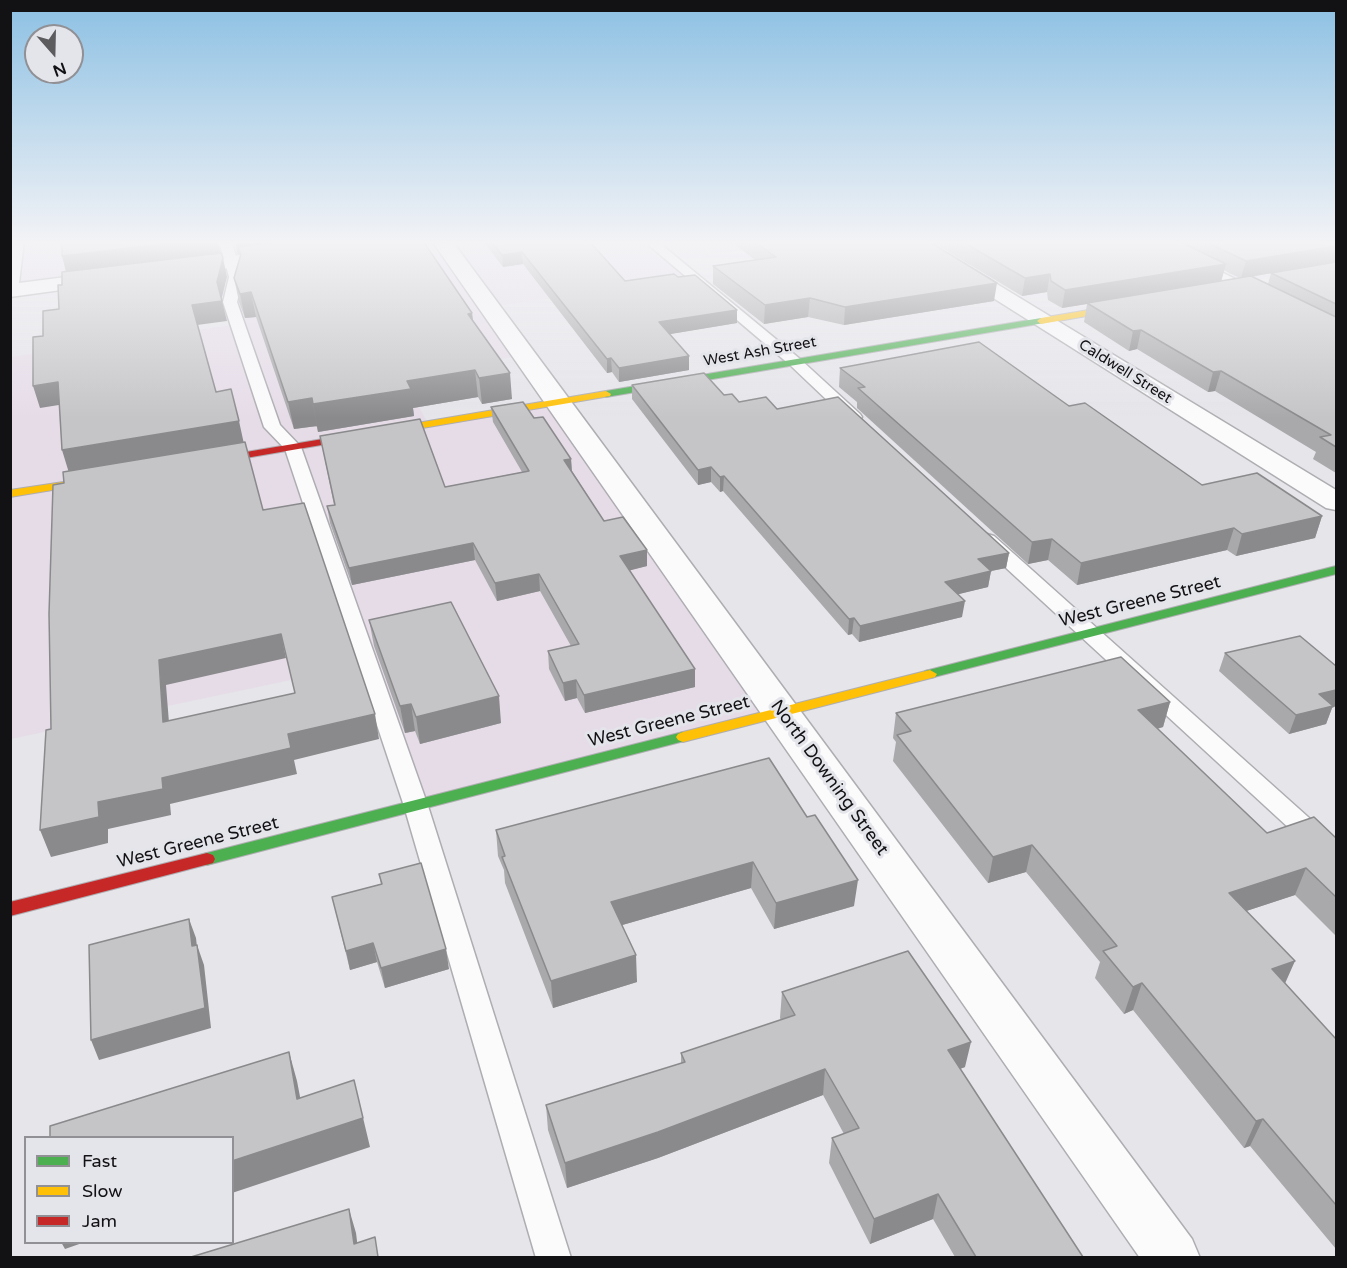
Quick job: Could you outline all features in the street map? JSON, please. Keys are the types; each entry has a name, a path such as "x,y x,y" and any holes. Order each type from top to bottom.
{"street":[{"name":"North Downing Street","path":"485,300 1173,1257"},
{"name":"Caldwell Street","path":"1008,300 1336,502"},
{"name":"West Ash Street","path":"187,465 1148,303"},
{"path":"10,494 117,477"},
{"name":"West Greene Street","path":"10,909 1336,570"}],"lane":[{"path":"230,300 272,427 293,447 416,806 554,1257"},
{"path":"721,300 795,362 864,426"},
{"path":"976,530 1336,856"}],"shaded area":[{"path":"235,300 538,300 490,307 524,355 403,375 428,424 558,402 781,712 416,806 367,664 11,739 10,357 238,324"}],"building":[{"path":"59,300 222,300 192,305 216,392 231,389 239,421 62,450 58,382 33,386 33,337 43,336 43,311 59,309"},
{"path":"254,300 463,300 472,313 468,314 510,373 479,378 475,370 407,381 411,389 313,404 312,398 288,402"},
{"path":"560,300 725,300 737,310 659,322 689,356 619,368 611,358 607,359"},
{"path":"759,300 796,300 765,305"},
{"path":"818,300 888,300 845,307"},
{"path":"1104,300 1301,300 1336,317 1336,447 1320,437 1331,435 1221,371 1213,372 1141,330 1133,331 1087,303"},
{"path":"979,342 1069,406 1085,403 1202,485 1257,473 1322,516 1242,534 1234,528 1081,563 1052,539 1032,542 858,388 865,387 840,368"},
{"path":"704,373 724,395 732,394 739,402 766,397 777,409 838,397 1009,553 978,559 991,571 945,582 965,601 860,626 854,618 849,619 724,476 720,477 711,467 698,470 632,385"},
{"path":"523,402 534,418 543,417 571,459 564,460 604,521 623,517 647,550 620,556 695,669 584,695 576,680 563,683 548,651 579,644 539,574 495,583 473,543 349,568 327,506 335,505 320,436 420,419 445,487 529,471 491,407"},
{"path":"245,442 263,510 304,503 375,714 288,734 291,748 162,778 163,789 98,802 99,817 40,830 46,730 51,729 49,614 53,485 64,483 63,472","holes":["281,634 295,693 163,722 159,660"]},
{"path":"451,602 499,696 416,717 411,704 400,706 369,620"},
{"path":"1300,636 1336,666 1336,690 1319,694 1333,706 1296,715 1225,653"},
{"path":"1121,657 1170,702 1138,710 1267,833 1314,817 1336,838 1336,897 1306,868 1229,893 1295,961 1272,969 1336,1039 1336,1205 1263,1119 1256,1121 1142,983 1133,987 1103,951 1117,946 1032,845 993,857 897,735 911,731 896,713"},
{"path":"769,758 807,817 815,815 858,880 776,903 753,862 611,902 636,955 551,981 502,857 505,856 496,830"},
{"path":"421,863 446,949 381,968 373,943 346,951 332,897 382,884 379,874"},
{"path":"189,919 192,946 197,945 205,1008 91,1040 89,945"},
{"path":"908,951 971,1042 948,1050 1083,1257 976,1257 938,1194 874,1219 832,1138 859,1128 825,1069 658,1132 565,1163 546,1105 685,1062 681,1053 795,1015 782,992"},
{"path":"289,1052 297,1099 354,1080 363,1118 234,1160 234,1136 50,1136 50,1126"},
{"path":"349,1209 354,1244 375,1237 378,1257 191,1257"}],"traffic: fast":[{"path":"606,394 1041,321"},
{"path":"930,674 1336,570"},
{"path":"207,859 683,737"}],"traffic: slow":[{"path":"1041,321 1130,306"},
{"path":"358,436 606,394"},
{"path":"10,494 97,480"},
{"path":"683,737 930,674"}],"traffic: jam":[{"path":"205,462 358,436"},
{"path":"10,909 207,859"}]}
